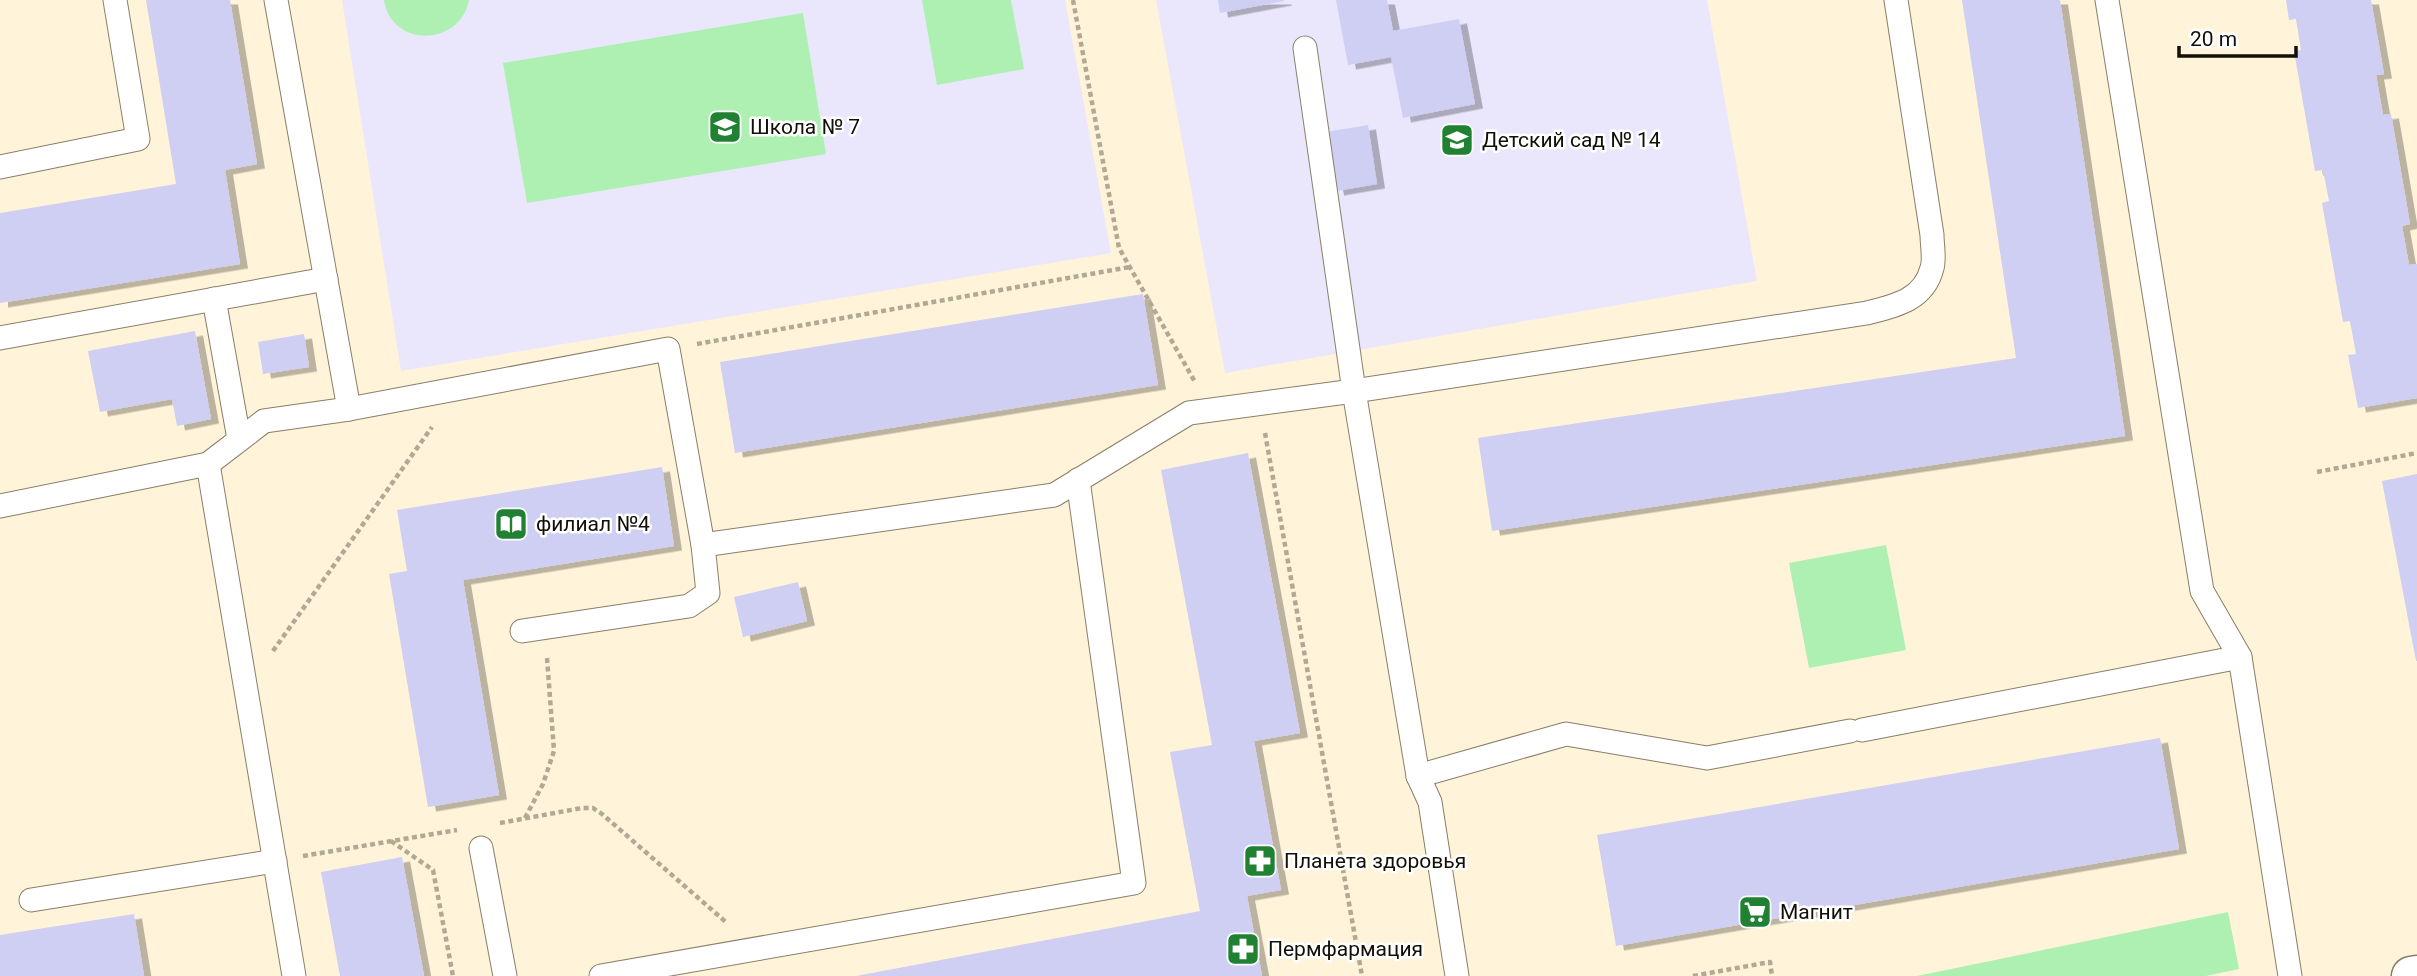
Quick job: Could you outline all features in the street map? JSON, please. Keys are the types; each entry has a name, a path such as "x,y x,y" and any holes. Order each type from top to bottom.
{"street":[{"path":"2411,976 2417,975"}],"lane":[{"path":"0,167 138,138 115,0"},
{"path":"275,0 349,409"},
{"path":"703,545 1054,495 1189,413 1354,391 1867,313 1899,305 1922,290 1933,267 1932,234 1895,0"},
{"path":"2107,0 2202,591 2240,657 2290,976"},
{"path":"1305,48 1354,391 1418,776 1430,802 1457,976"},
{"path":"0,338 326,279"},
{"path":"214,299 239,439"},
{"path":"0,506 208,464 264,421 349,409 667,349 703,545 708,593 689,606 533,630"},
{"path":"208,464 294,976"},
{"path":"601,976 1134,883 1078,481"},
{"path":"1418,776 1566,734 1707,758 2240,657"},
{"path":"481,848 505,976"},
{"path":"31,900 275,861"}],"path":[{"path":"1073,0 1119,248 1210,410"},
{"path":"667,349 1130,267"},
{"path":"246,689 458,389"},
{"path":"1260,404 1362,976"},
{"path":"2317,472 2417,453"},
{"path":"525,818 543,784 554,751 551,693 533,630"},
{"path":"498,823 593,808 757,949"},
{"path":"275,861 458,830"},
{"path":"391,841 433,870 453,976"},
{"path":"1693,976 1770,962 1772,976"}],"shaded area":[{"name":"Школа № 7","path":"342,0 1065,0 1111,253 401,371"},
{"name":"Детский сад № 14","path":"1156,0 1707,0 1757,281 1225,373"}],"green space":[{"path":"384,0 469,0 463,15 453,27 426,36 399,27 389,16"},
{"path":"922,0 1011,0 1024,69 937,85"},
{"path":"803,13 826,154 527,203 503,63"},
{"path":"1886,545 1906,650 1809,668 1789,563"},
{"path":"2228,912 2239,969 2206,976 1917,976"}],"building":[{"path":"146,0 230,0 257,164 225,170 240,264 0,303 0,213 176,184"},
{"path":"1218,0 1284,0 1284,1 1220,13"},
{"path":"1336,0 1387,0 1393,31 1459,19 1475,104 1403,118 1391,57 1348,65"},
{"path":"1962,0 2060,0 2125,436 1492,531 1478,438 2016,358"},
{"path":"2286,0 2371,0 2384,74 2376,75 2383,115 2391,114 2410,224 2402,226 2409,265 2417,264 2417,398 2358,408 2348,355 2356,354 2350,321 2343,322 2322,203 2329,201 2323,170 2315,171 2294,51 2301,50 2296,19 2289,20"},
{"path":"1368,125 1377,184 1336,191 1326,132"},
{"path":"1143,294 1158,385 735,453 720,362"},
{"path":"195,331 211,419 177,426 172,399 100,412 88,351"},
{"path":"304,334 309,367 263,374 258,342"},
{"path":"1248,453 1300,733 1254,741 1281,890 1247,896 1262,976 856,976 1200,911 1170,752 1212,745 1161,470"},
{"path":"662,467 674,546 463,580 499,795 428,807 389,574 407,571 397,510"},
{"path":"2417,474 2417,661 2416,661 2382,481"},
{"path":"798,582 807,621 743,637 734,597"},
{"path":"2160,738 2179,849 1616,946 1597,835"},
{"path":"402,857 424,976 340,976 321,872"},
{"path":"134,914 144,976 0,976 0,935"}],"place":[{"name":"Школа № 7","path":"725,127"},
{"name":"Детский сад № 14","path":"1457,140"},
{"name":"филиал №4","path":"511,524"},
{"name":"Планета здоровья","path":"1260,861"},
{"name":"Магнит","path":"1755,912"},
{"name":"Пермфармация","path":"1243,949"}]}
